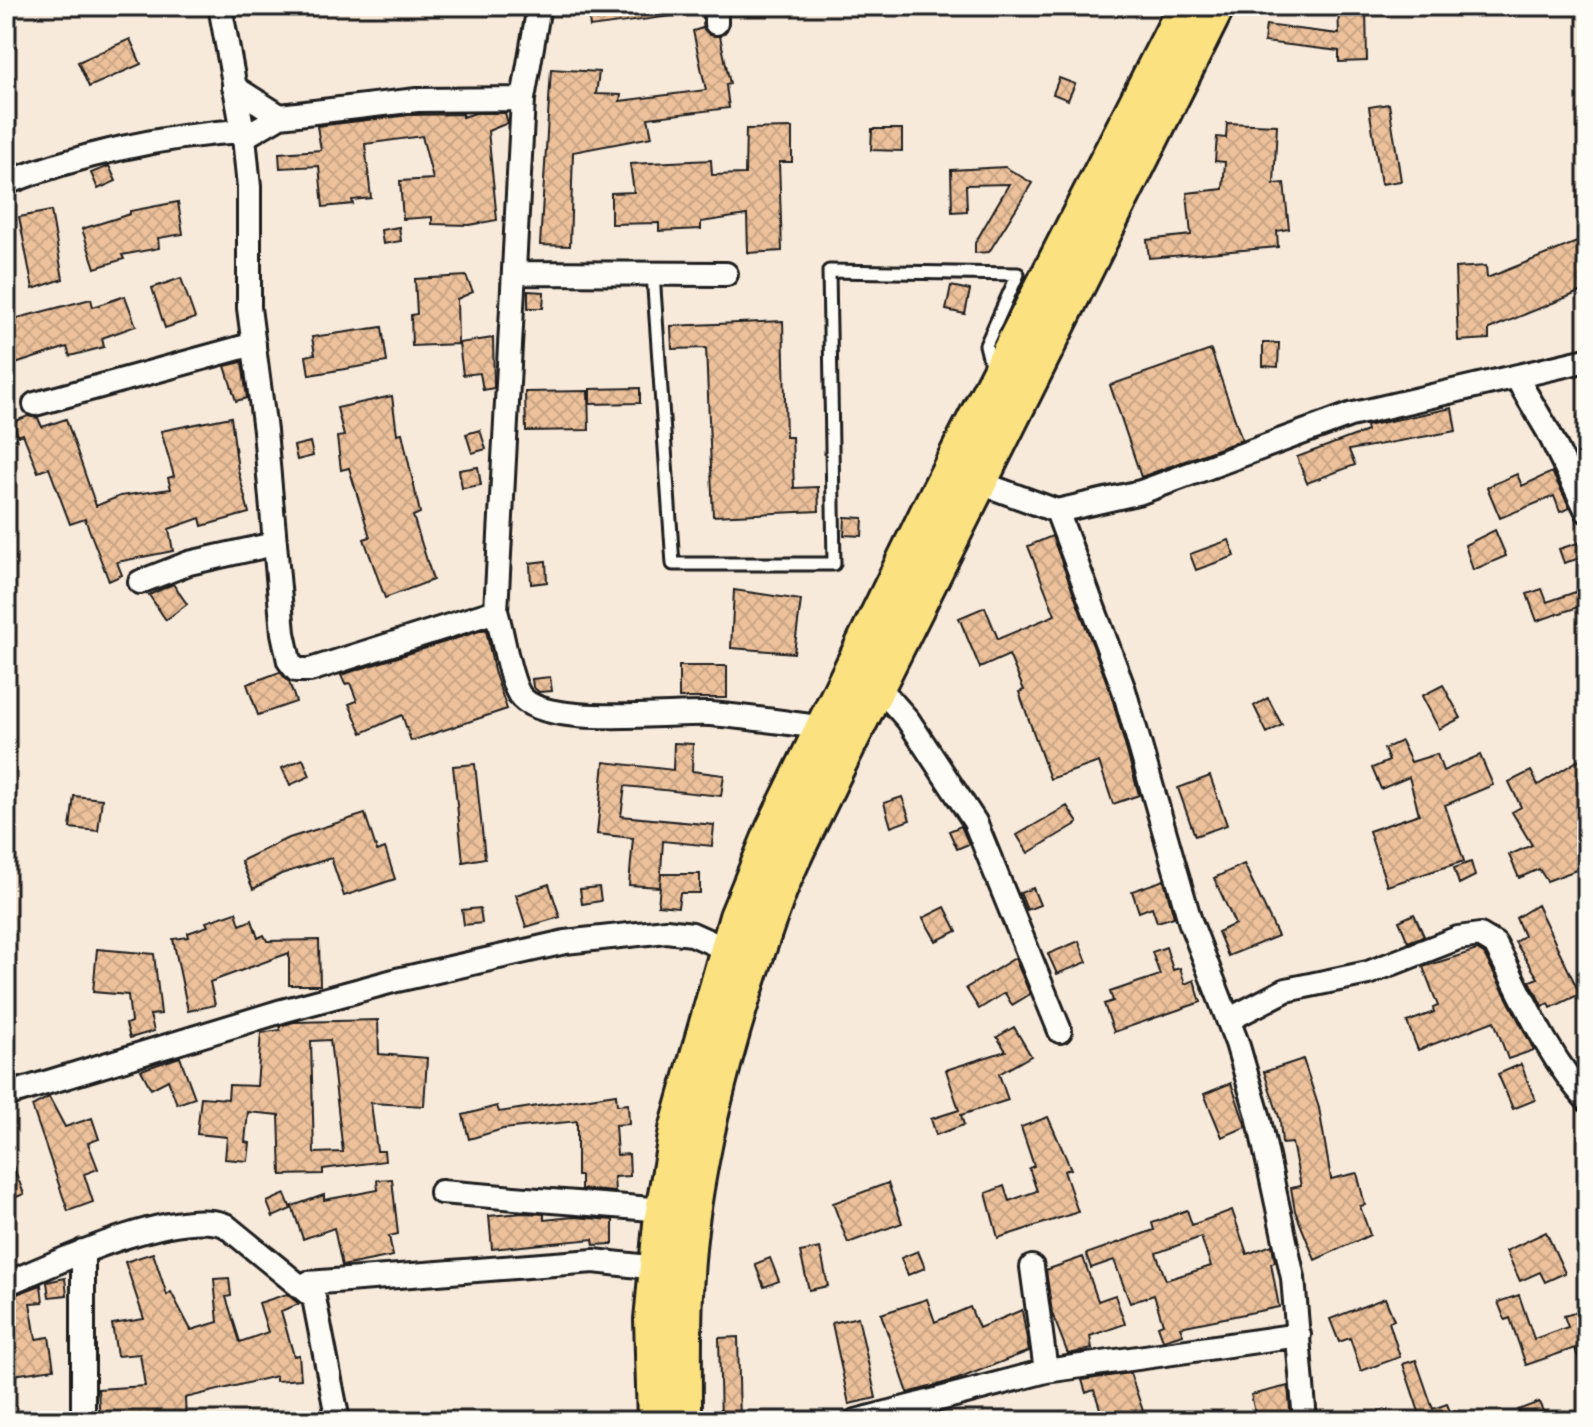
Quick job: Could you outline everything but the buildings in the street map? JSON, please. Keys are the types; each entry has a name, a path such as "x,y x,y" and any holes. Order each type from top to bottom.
{"highway":[{"path":"656,1421 653,1320 664,1210 678,1130 728,950 774,830 929,512 1187,6"},
{"path":"683,1421 684,1296 691,1215 712,1103 745,989 779,889 877,685 1216,6"}],"street":[{"path":"220,6 243,134 249,187 249,308 285,652 296,670 310,670 496,611"},
{"path":"539,6 523,99 496,611 519,695 532,705 563,713 611,717 707,714 826,728"},
{"path":"236,97 280,116"},
{"path":"196,133 236,97"},
{"path":"6,183 38,170 196,133 243,134 280,116 417,100 523,99"},
{"path":"515,273 726,274"},
{"path":"35,404 254,344"},
{"path":"978,482 1057,511 1141,492 1350,415 1587,360"},
{"path":"1516,377 1548,431 1587,511"},
{"path":"1057,511 1124,690 1190,921 1228,1020 1258,1115 1280,1211 1299,1335 1305,1421"},
{"path":"140,582 189,563 274,544"},
{"path":"877,685 908,720 975,822 1060,1031"},
{"path":"6,1095 296,1007 397,980 565,942 666,931 692,934 728,950"},
{"path":"1228,1020 1286,990 1368,973 1458,938 1480,935 1495,944 1561,1067 1587,1100"},
{"path":"441,1192 664,1210"},
{"path":"6,1284 83,1251 154,1230 212,1220 225,1225 314,1298"},
{"path":"83,1251 83,1421"},
{"path":"338,1421 314,1298 308,1283 594,1261 657,1268"},
{"path":"1032,1267 1046,1371"},
{"path":"856,1421 1046,1371 1299,1335"}],"lane":[{"path":"653,274 673,564 834,564 829,271 1018,274 986,345 996,385"}]}
